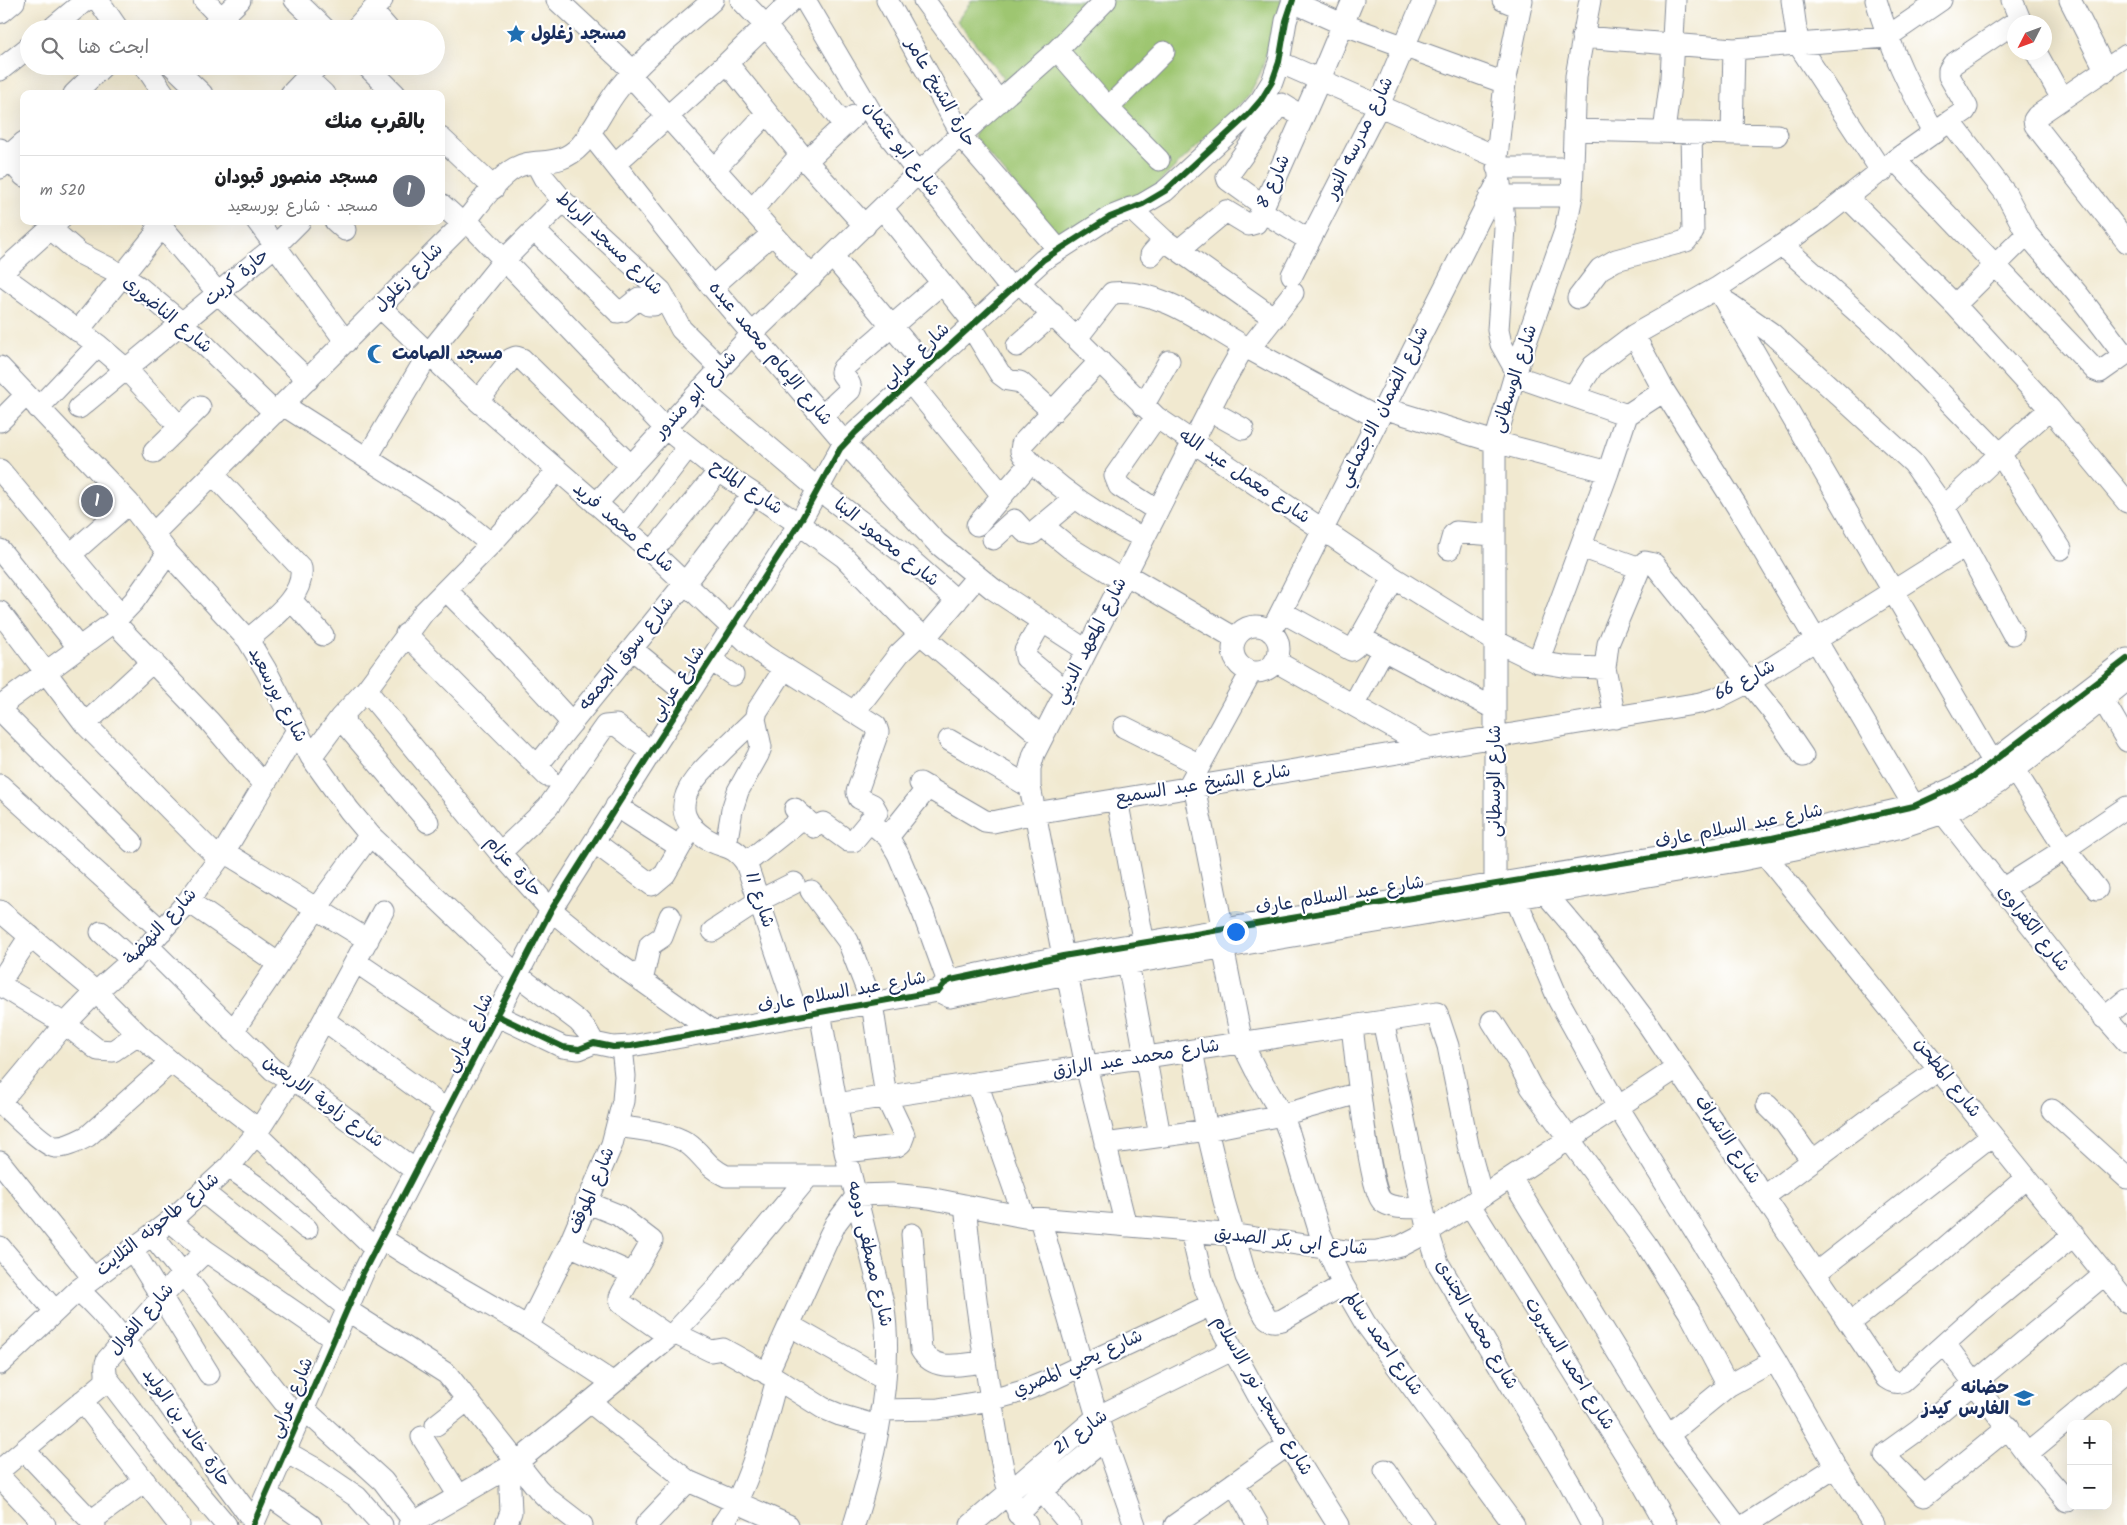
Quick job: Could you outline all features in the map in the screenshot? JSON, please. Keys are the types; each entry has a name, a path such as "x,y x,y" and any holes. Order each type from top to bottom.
{"main road":[{"path":"0,10 12,0"}],"street":[{"path":"62,20 86,0"},
{"path":"98,0 112,20"},
{"path":"204,0 214,20"},
{"path":"218,20 240,0"},
{"path":"295,0 316,20"},
{"path":"557,0 632,73 668,117 812,277"},
{"name":"شارع زغلول","path":"153,534 346,342 464,222 508,173 516,167 548,163 572,153 582,144 618,89 632,73 714,0"},
{"path":"741,0 766,26 844,125"},
{"path":"615,164 727,63 792,0"},
{"name":"شارع ابو عثمان","path":"805,0 866,106 918,173 1015,285"},
{"path":"924,0 1000,102"},
{"name":"شارع ابو مندور","path":"596,504 752,334 834,257 918,173 1057,50 1106,0"},
{"name":"شارع 8","path":"1165,248 1223,212 1229,212 1249,225 1253,225 1320,80 1352,0"},
{"name":"شارع مدرسه النور","path":"1274,318 1292,284 1309,240 1379,105 1424,0"},
{"name":"شارع الوسطانى","path":"1495,886 1495,442 1516,373 1565,230 1572,196 1576,76 1590,0"},
{"path":"1664,132 1674,45 1675,0"},
{"path":"1792,0 1798,44 1888,166 1995,266 2095,370 2100,372 2126,354 2027,234 2006,194 1942,127 1906,81 1887,38 1876,0"},
{"path":"1582,37 1734,49 1887,38 1941,0"},
{"path":"2012,0 2016,15"},
{"path":"2070,0 2106,71"},
{"path":"1293,1 1342,24 1505,83"},
{"name":"شارع عرابى","path":"253,1524 347,1309 378,1244 552,910 616,806 800,524 845,443 1043,260 1110,217 1143,204 1165,191 1248,115 1261,100 1272,82 1279,62 1281,41 1293,1"},
{"name":"حارة الشيخ عامر","path":"890,2 962,135 1058,250"},
{"path":"1515,2 1505,83 1497,180 1505,228 1498,330 1504,350 1516,373 1626,415"},
{"path":"364,20 377,6 384,20"},
{"path":"1574,395 1593,366 1634,335 1720,294 1782,245 1965,111 1966,103 1949,76 1949,70 1953,64 2007,29"},
{"path":"1732,134 1734,49"},
{"path":"1057,50 1108,108 1159,160"},
{"path":"1108,108 1164,52"},
{"path":"0,70 20,54"},
{"path":"2127,55 2037,116 2034,120 2036,126 2127,242"},
{"path":"2040,60 2062,99"},
{"path":"1279,62 1379,105 1497,180 1572,196"},
{"path":"727,63 767,114 865,226"},
{"path":"78,90 94,75"},
{"path":"182,75 198,90"},
{"path":"295,90 309,75"},
{"path":"314,75 322,90"},
{"path":"374,75 387,90"},
{"path":"1303,117 1282,104 1279,105 1227,177 1228,180 1262,209 1309,240"},
{"path":"752,210 804,157 866,106"},
{"path":"715,169 767,114"},
{"path":"1574,130 1777,135"},
{"name":"شارع الإمام محمد عبده","path":"589,132 712,287 845,443 937,544 977,577 1086,650"},
{"path":"1578,298 1600,269 1616,260 1686,241 1690,238 1693,232 1691,133"},
{"path":"445,142 494,188"},
{"path":"20,145 2,158 20,173"},
{"name":"شارع مسجد الرباط","path":"536,163 544,178 563,200 661,291 685,335 720,368"},
{"path":"1497,180 1572,168"},
{"name":"شارع الضمان الاجتماعي","path":"1272,632 1497,180"},
{"path":"1847,197 1955,305 2050,409 2127,502"},
{"path":"367,458 429,353 505,259 563,200"},
{"name":"شارع الملاح","path":"445,207 505,259 665,428 719,471 800,524 844,557 896,612 1042,737"},
{"path":"882,208 942,283 972,325 1000,374 1023,385 1053,412"},
{"path":"1130,208 1165,248 1274,318"},
{"path":"55,225 0,274 98,345 153,395 180,427"},
{"name":"شارع الناضورى","path":"55,225 79,253 139,287 279,409 367,458 453,513 491,544"},
{"path":"78,331 155,235 157,225"},
{"path":"160,225 218,294 308,380"},
{"path":"260,225 346,342"},
{"name":"حارة كريت","path":"79,408 275,246 296,225"},
{"path":"534,230 618,312 623,311 639,298 648,305 654,305 664,296"},
{"path":"712,287 773,233"},
{"path":"1955,305 2027,234"},
{"path":"1782,245 1893,344 2000,454 2061,549"},
{"path":"834,257 926,367"},
{"path":"822,416 850,390 850,384 841,372 843,368 942,283"},
{"name":"شارع معمل عبد الله","path":"1015,285 1052,314 1149,411 1394,578 1494,641 1538,662 1569,667 1605,668"},
{"path":"1077,338 1112,293 1126,292 1148,296 1172,304 1247,348 1381,413 1608,472"},
{"path":"1720,294 1771,333 1913,463 1944,507 2013,634"},
{"path":"1720,294 1993,763"},
{"name":"شارع محمد فريد","path":"380,307 478,401 652,552 732,628 765,656 876,726 878,732 857,792 859,798 876,808 877,812 869,821"},
{"path":"1017,346 1052,314"},
{"name":"شارع المعهد الديني","path":"1126,1226 1086,1066 1030,787 1030,768 1042,737 1209,410 1247,348 1274,318"},
{"path":"1634,335 1664,391 1738,508 1914,806"},
{"path":"0,421 32,401 98,345"},
{"path":"478,401 511,359 516,357 522,359 631,466"},
{"path":"1158,510 1119,486 1115,476 1149,411 1169,360"},
{"path":"1100,361 1022,444 1021,451 1074,499 1111,523 1144,538"},
{"name":"شارع بورسعيد","path":"0,368 128,503 168,553 248,640 266,670 296,732 311,757 344,804 370,835 517,975"},
{"path":"910,382 1002,496"},
{"name":"شارع محمود البنا","path":"701,389 819,490 904,554 957,602"},
{"path":"1538,662 1608,472 1626,415 1664,391"},
{"path":"154,452 200,407"},
{"path":"1944,507 2050,409"},
{"path":"1209,410 1243,429"},
{"path":"625,529 688,447"},
{"path":"977,525 1031,462"},
{"path":"0,470 70,554 153,661 210,722 264,785"},
{"path":"311,757 340,718 366,690 424,612 491,544 557,471"},
{"path":"652,552 719,471"},
{"path":"214,475 300,568 300,584 291,600 248,640"},
{"name":"شارع سوق الجمعه","path":"537,766 685,583 754,494"},
{"path":"994,538 1012,521 1016,521 1029,534 1032,534 1044,526 1074,499"},
{"path":"70,554 128,503"},
{"path":"1044,526 1070,548 1235,638"},
{"path":"1449,549 1453,535 1456,532 1494,535"},
{"name":"شارع 66","path":"1494,737 1615,718 1717,698 1749,682 1965,546"},
{"path":"1581,547 1640,568"},
{"path":"0,550 79,648"},
{"path":"132,842 2,706 118,618 134,601 168,553"},
{"path":"1615,718 1605,668 1608,644 1640,568 1647,562 1654,564 1749,682 1776,716 1803,756"},
{"path":"855,711 899,654 923,636 957,602 977,577"},
{"path":"1282,612 1346,649 1351,650 1356,647 1394,578"},
{"path":"446,590 488,632 572,724"},
{"path":"291,600 323,635"},
{"path":"0,612 85,724 221,856 368,940"},
{"path":"1042,621 1025,651 1026,658 1066,690"},
{"path":"1249,627 1261,627 1272,632 1276,637 1279,649 1275,661 1265,670 1251,672 1244,669 1235,658 1233,644 1235,638 1249,627"},
{"path":"406,634 560,788"},
{"path":"1361,638 1495,708"},
{"path":"632,649 688,695"},
{"path":"1354,704 1383,650"},
{"name":"شارع عبد السلام عارف","path":"496,1016 563,1047 579,1049 594,1043 622,1047 872,1003 943,986 1065,965 1144,944 1223,939 1516,899 1771,849 1914,806 1955,787 1993,763 2127,659"},
{"path":"711,660 733,676"},
{"path":"85,724 153,661"},
{"path":"1275,661 1354,704 1428,748"},
{"path":"726,845 732,810 738,791 761,746 756,719 757,711 785,668"},
{"path":"1191,787 1200,765 1251,672"},
{"name":"شارع عبد السلام عارف","path":"1065,965 1128,964 1223,939 1495,886 1771,849 1898,828 1943,813 1980,794 2015,771 2127,680"},
{"name":"حارة عزام","path":"366,690 500,853 552,910 611,959 713,1031"},
{"path":"2103,700 2127,742"},
{"path":"340,718 428,822"},
{"path":"594,842 652,885 665,874 680,848 688,819 684,800 687,789 697,775 756,719"},
{"path":"500,853 548,807 605,726 616,725 651,752"},
{"path":"1124,727 1200,765"},
{"name":"شارع النهضة","path":"0,1102 66,1024 96,992 133,961 188,901 221,856 296,732"},
{"name":"شارع الشيخ عبد السميع","path":"888,837 924,785 985,821 993,822 1116,799 1494,737"},
{"path":"949,740 1030,787"},
{"path":"2015,771 2065,849 2097,889"},
{"name":"شارع زاوية الاربعين","path":"0,785 155,938 233,1031 273,1070 306,1088 416,1171"},
{"name":"شارع احمد سالم","path":"1191,787 1223,939 1242,1043 1256,1071 1282,1114 1290,1133 1318,1226 1343,1285 1364,1322 1514,1525"},
{"path":"1116,799 1144,944"},
{"path":"616,806 680,848"},
{"path":"2002,888 2065,849 2127,806"},
{"path":"746,863 799,813 814,827 824,823 850,842 869,821 888,837 898,854 923,913 943,986"},
{"name":"شارع الكفراوى","path":"1943,813 2104,1018 2126,1039"},
{"name":"شارع 11","path":"688,819 704,837 716,843 726,845 740,854 746,863 798,1016"},
{"path":"233,1031 316,909 370,835"},
{"name":"شارع المطحن","path":"1771,849 1940,1069 2127,1302"},
{"path":"713,931 760,900 803,887 848,940 872,1003 886,1097 904,1135 901,1143 897,1146 845,1152"},
{"name":"شارع الاشراف","path":"1546,894 1615,978 1765,1196 1886,1378 1898,1383 1903,1381 1945,1344"},
{"path":"1516,899 1559,1001 1618,1107 1775,1360 1836,1467 1874,1525"},
{"path":"188,901 279,964"},
{"path":"0,911 96,992 138,1034 257,1132 378,1244 440,1276 528,1327 612,1382"},
{"name":"شارع طاحونه التلايت","path":"0,1364 86,1284 170,1221 229,1167 257,1132 290,1080 383,911"},
{"path":"642,981 650,945 662,937 670,916"},
{"path":"101,932 133,961"},
{"path":"30,936 0,983 66,1024 98,1050 113,1051 138,1034"},
{"path":"356,962 480,1046"},
{"path":"1128,964 1160,1136"},
{"path":"517,975 578,1021 594,1043"},
{"path":"2104,1018 2127,999"},
{"name":"شارع مصطفى دومه","path":"820,1012 845,1152 883,1303 887,1328 887,1354 879,1418 870,1471 855,1525"},
{"name":"شارع محمد عبد الرازق","path":"836,1104 1437,1013"},
{"name":"شارع احمد السبروت","path":"1437,1013 1448,1046 1468,1145 1476,1201 1666,1525"},
{"path":"324,1020 447,1110"},
{"name":"شارع محمد الجندى","path":"1382,1021 1428,1232 1438,1263 1564,1473 1592,1525"},
{"path":"1492,1021 1532,1087 1646,1244 1689,1312 1728,1386"},
{"path":"1352,1026 1359,1093 1377,1194 1389,1206 1423,1208"},
{"name":"شارع الموقف","path":"528,1327 569,1245 612,1144 618,1126 624,1076 622,1047"},
{"path":"1192,1050 1206,1130 1224,1201 1246,1277 1254,1297 1270,1320 1276,1322 1343,1285"},
{"path":"0,1102 45,1142 57,1147 75,1143 88,1136 172,1062"},
{"name":"شارع ابى بكر الصديق","path":"618,1126 677,1138 696,1152 713,1170 726,1176 808,1178 854,1190 929,1198 1032,1218 1235,1235 1352,1252 1376,1251 1401,1246 1428,1232 1678,1068"},
{"path":"1765,1196 1940,1069"},
{"path":"977,1083 1032,1218 1083,1364 1104,1440 1132,1524"},
{"path":"1105,1144 1206,1130 1282,1114 1359,1093"},
{"path":"1767,1104 1784,1122 1812,1161"},
{"path":"2052,1110 2127,1178"},
{"path":"1816,1272 1992,1135"},
{"name":"حارة خالد بن الوليد","path":"0,1162 86,1284 100,1311 125,1340 253,1524"},
{"path":"229,1167 282,1207 307,1229"},
{"path":"152,1235 182,1274 301,1415 383,1481 412,1523 513,1465 612,1382 672,1335 715,1289 808,1178"},
{"path":"1511,1178 1668,1436 1736,1525"},
{"path":"1850,1323 1932,1258 2026,1178"},
{"path":"722,1525 736,1501 758,1448 772,1376 789,1325 829,1237 854,1190"},
{"path":"203,1192 347,1309 447,1374 468,1400 513,1465 547,1498 582,1525"},
{"path":"569,1245 633,1274 652,1241 618,1215 586,1202"},
{"path":"965,1205 984,1362 1008,1491 1022,1520 1042,1491 1104,1440"},
{"path":"170,1221 206,1251 334,1339"},
{"name":"شارع مسجد نور الاسلام","path":"1191,1232 1203,1283 1232,1350 1338,1525"},
{"path":"912,1234 921,1350 933,1363 942,1366 984,1362"},
{"path":"2067,1501 2027,1454 1945,1344 1981,1311 2074,1236"},
{"path":"0,1247 56,1311"},
{"path":"132,1249 209,1374"},
{"name":"شارع الفوال","path":"0,1470 104,1383 107,1378 105,1362 182,1274 206,1251"},
{"name":"شارع يحيي المصري","path":"633,1274 623,1291 621,1303 672,1335 711,1351 723,1349 772,1376 823,1408 840,1415 879,1418 991,1400 1023,1391 1211,1305"},
{"path":"2008,1427 1924,1496 1886,1458 1886,1453 1918,1430 2105,1274"},
{"path":"789,1325 884,1379"},
{"name":"شارع 21","path":"971,1525 1008,1491 1097,1417 1232,1350"},
{"path":"1668,1436 1728,1386 1775,1360"},
{"path":"2027,1454 2127,1370"},
{"path":"107,1378 188,1481 226,1525"},
{"path":"459,1496 429,1431 468,1400"},
{"path":"82,1401 179,1525"},
{"path":"590,1402 688,1481 788,1525"},
{"path":"1175,1525 1288,1445"},
{"path":"24,1450 93,1523 145,1481"},
{"path":"286,1452 316,1469 356,1497 382,1525"},
{"path":"188,1481 210,1464"},
{"path":"506,1525 511,1512 513,1465"},
{"path":"1745,1525 1766,1519 1836,1467"},
{"path":"1386,1470 1423,1525"},
{"path":"0,1477 45,1525"},
{"path":"646,1525 688,1481"},
{"path":"1234,1483 1258,1525"},
{"path":"1042,1491 1070,1525"},
{"path":"267,1494 311,1525"}],"green space":[{"path":"972,0 1282,0 1261,72 1248,97 1150,191 1060,238 974,137 1003,77 957,21"}],"cycle path":[{"path":"253,1525 363,1273 551,910 799,524 840,449 856,432 1043,260 1110,217 1143,204 1165,191 1248,115 1261,100 1272,82 1279,62 1286,21 1293,0"},
{"path":"496,1015 563,1047 579,1049 594,1043 613,1047 631,1046 938,991 951,980 1063,956 1772,838 1914,806 1955,787 1974,776 2127,659"}],"place":[{"name":"مسجد زغلول","path":"516,34"},
{"name":"مسجد الصامت","path":"377,354"},
{"name":"مسجد منصور قبودان","path":"97,501"},
{"name":"حضانه الفارس كيدز","path":"2024,1398"}]}
